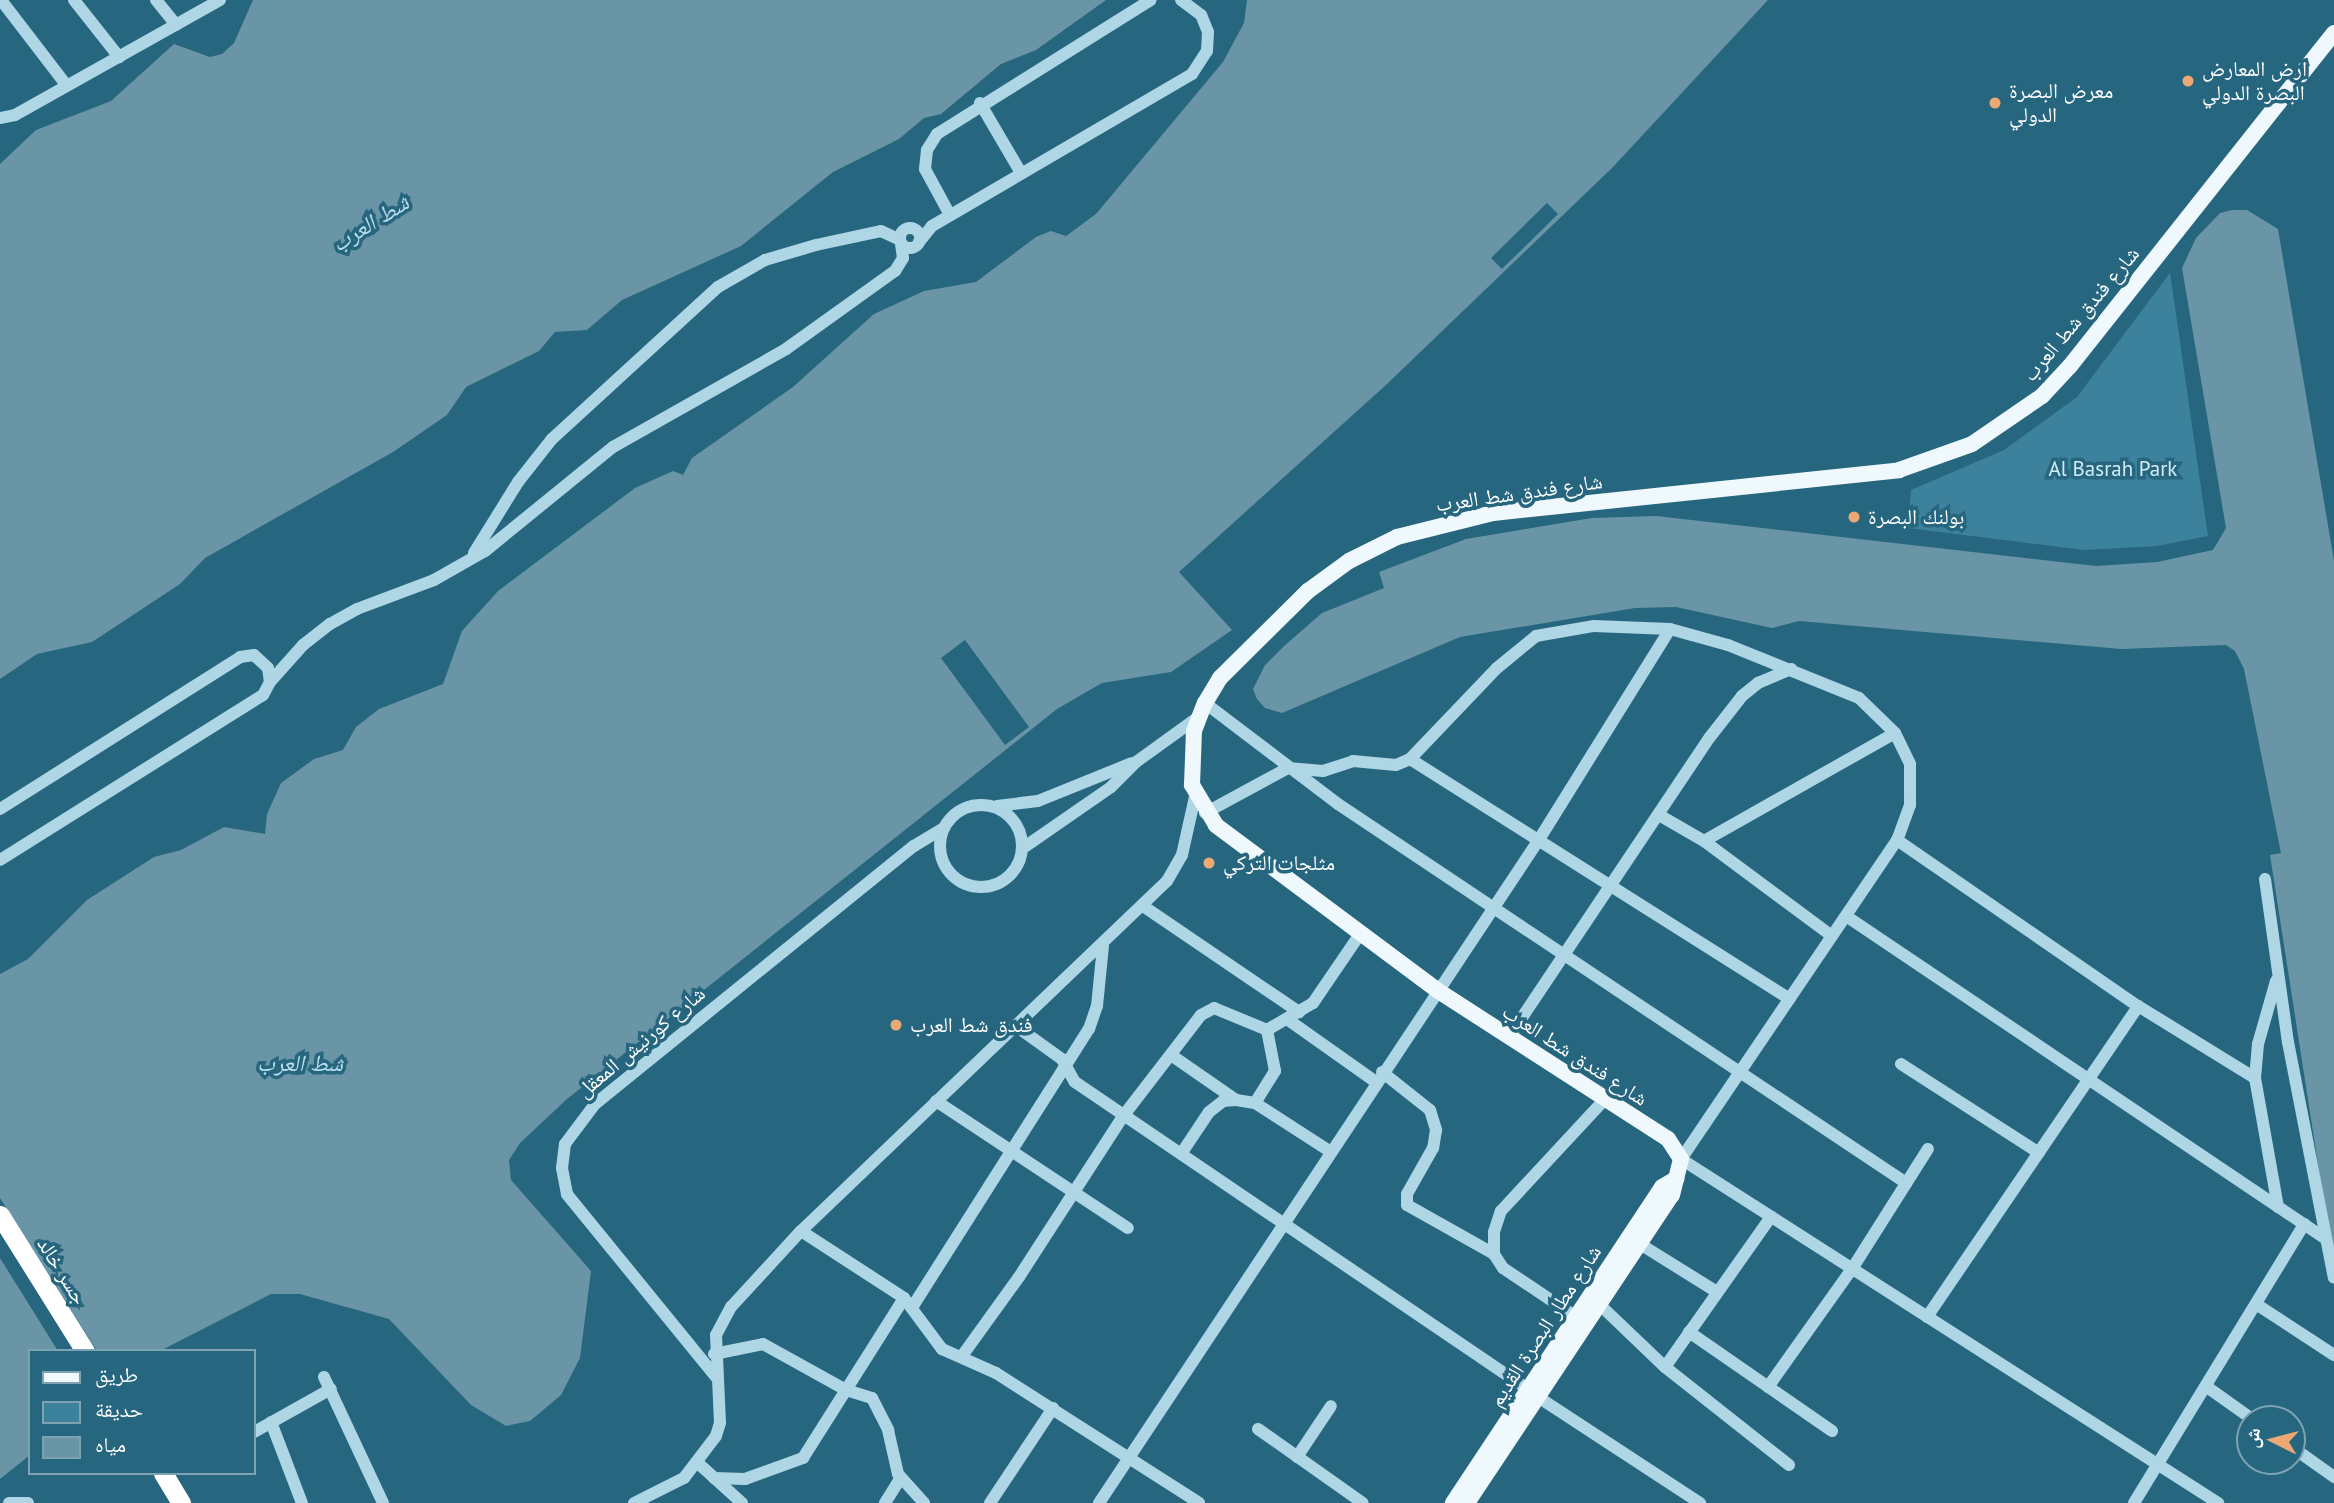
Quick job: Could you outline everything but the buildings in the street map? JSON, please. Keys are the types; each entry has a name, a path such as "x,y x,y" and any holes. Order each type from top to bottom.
{"highway":[{"name":"جسر خالد","path":"0,1215 84,1349"},
{"name":"جسر خالد","path":"0,1239 70,1349"},
{"path":"150,1475 181,1503"}],"main road":[{"name":"شارع فندق شط العرب","path":"1681,1159 1668,1139 1437,990 1236,843 1205,813 1195,797 1190,758 1197,718 1205,703 1220,678 1308,591 1349,561 1397,537 1493,513 1899,470 1972,444 2042,396 2070,366 2334,33"},
{"name":"شارع مطار البصرة القديم","path":"1453,1503 1600,1304 1640,1244 1672,1195 1681,1159"},
{"name":"شارع مطار البصرة القديم","path":"1467,1503 1576,1317 1662,1187 1677,1178"}],"street":[{"path":"1,0 67,86"},
{"path":"74,0 119,57"},
{"path":"156,0 176,25"},
{"path":"0,118 15,116 220,0"},
{"path":"950,215 927,178 927,150 937,134 980,103 1151,0"},
{"path":"904,235 932,226 1199,67 1207,51 1208,32 1201,15 1181,0"},
{"path":"980,103 1021,173"},
{"path":"5,857 263,695 270,682 303,645 330,624 467,561 502,540 613,447 759,368 901,264 932,226"},
{"path":"467,561 487,537 518,482 552,439 718,287 765,260 881,231 904,235 918,232 917,244"},
{"path":"904,235 917,244"},
{"path":"901,264 904,235"},
{"path":"1205,813 1289,768 1323,771 1353,761 1396,765 1410,759 1497,668 1536,636 1594,626 1670,629 1791,669 1859,698 1895,733 1910,764 1913,785 1897,840 1681,1159 2217,1503"},
{"path":"1098,1503 1540,838 1670,629"},
{"path":"0,809 240,657 262,660 270,682"},
{"path":"1508,1037 1742,696 1758,683 1791,669"},
{"path":"1205,703 1289,768 1906,1184"},
{"path":"1136,762 1038,801 969,806 944,828 942,861 956,879 976,887 1008,878 1023,848 1111,787 1136,762 1197,718"},
{"path":"1704,841 1895,733"},
{"path":"1410,759 1540,838 1789,999"},
{"path":"634,1503 669,1489 699,1464 720,1423 715,1354 724,1317 802,1231 1143,906 1177,868 1195,797"},
{"path":"991,806 1018,826 1023,848"},
{"path":"1658,816 1704,841 1832,936"},
{"name":"شارع كورنيش المعقل","path":"716,1377 567,1194 562,1168 565,1144 577,1122 605,1095 914,846 944,828"},
{"path":"1897,840 2138,1006 2255,1078"},
{"path":"2265,879 2277,975 2323,1237 2334,1278"},
{"path":"1143,906 1299,1012"},
{"path":"1846,916 2323,1237"},
{"path":"1267,1030 1313,1003 1360,934"},
{"path":"714,1478 746,1479 803,1458 846,1390 1068,1068 1095,1014 1103,946"},
{"path":"2277,975 2258,1044 2255,1078 2278,1207"},
{"path":"1927,1317 2138,1006"},
{"path":"962,1356 1076,1192 1124,1115 1201,1015 1214,1008 1267,1030"},
{"path":"1287,1019 1430,1111 1436,1130 1433,1148 1407,1194 1407,1205 1494,1254 1503,1268 1576,1317"},
{"path":"1016,1026 1068,1068 1075,1082 1695,1502"},
{"path":"1255,1104 1275,1071 1267,1030"},
{"path":"1171,1055 1236,1100"},
{"path":"1901,1065 2039,1153"},
{"path":"1181,1154 1209,1112 1223,1101 1236,1100 1255,1104 1331,1152"},
{"path":"1494,1254 1494,1232 1501,1211 1604,1100"},
{"path":"936,1101 1014,1149 1128,1228"},
{"path":"1768,1387 1852,1269 1928,1149"},
{"path":"1665,1367 1771,1217"},
{"path":"2134,1503 2160,1465 2304,1224"},
{"path":"802,1231 909,1302 936,1343 1053,1408 1199,1503"},
{"path":"1640,1244 1717,1292"},
{"path":"1600,1304 1665,1367 1789,1465"},
{"path":"2256,1304 2334,1355"},
{"path":"1689,1332 1832,1431"},
{"path":"715,1354 763,1344 846,1390 872,1398 888,1430 901,1479 924,1503"},
{"path":"324,1377 383,1503"},
{"path":"2207,1387 2236,1408"},
{"path":"256,1431 331,1389"},
{"path":"1297,1457 1331,1406"},
{"path":"990,1503 1053,1408"},
{"path":"271,1422 302,1503"},
{"path":"1258,1429 1363,1503"},
{"path":"2306,1457 2334,1477"},
{"path":"699,1464 742,1503"},
{"path":"885,1503 901,1479"},
{"path":"9,1503 28,1503"}],"green space":[{"name":"Al Basrah Park","path":"2170,273 2208,536 2157,546 2084,550 1908,528 1911,490 2004,450 2077,397"}],"water":[{"name":"شط العرب","path":"253,0 1106,0 1036,50 1001,64 941,114 924,118 899,139 833,172 741,246 622,300 587,330 555,332 539,351 466,387 447,415 393,452 205,558 180,584 92,642 37,654 0,679 0,164 36,130 111,101 174,44 210,57 222,54 234,43"},
{"name":"شط العرب","path":"1247,0 1768,0 1613,167 1387,384 1179,572 1232,630 1171,672 1102,683 1057,709 567,1099 520,1143 509,1160 511,1180 591,1271 580,1358 561,1395 530,1421 506,1426 471,1405 389,1319 300,1294 271,1294 164,1349 28,1349 28,1457 0,1479 0,974 28,959 87,900 154,857 181,850 224,827 265,834 267,814 281,783 314,759 343,750 356,727 379,709 443,684 462,631 498,591 635,488 673,471 683,475 692,458 793,387 874,314 924,291 976,282 1036,237 1051,231 1066,236 1096,214 1223,62 1244,23"},
{"path":"2247,210 2278,229 2334,561 2334,1267 2270,855 2281,853 2244,669 2235,651 2226,645 2121,649 1799,621 1772,628 1676,607 1635,608 1460,637 1282,713 1265,708 1257,699 1253,689 1265,665 1322,613 1384,588 1379,572 1466,539 1592,518 1656,516 2096,566 2157,562 2213,550 2226,528 2182,268 2196,238 2220,213"}],"pier":[{"path":"1547,203 1558,214 1502,269 1491,258"},
{"path":"965,640 1029,727 1005,745 941,658"},
{"path":"0,1198 96,1349 57,1349 0,1258"}],"place":[{"name":"ارض المعارض البصرة الدولي","path":"2188,81"},
{"name":"معرض البصرة الدولي","path":"1995,103"},
{"name":"بولنك البصرة","path":"1854,517"},
{"name":"مثلجات التركي","path":"1209,863"},
{"name":"فندق شط العرب","path":"896,1025"}]}
